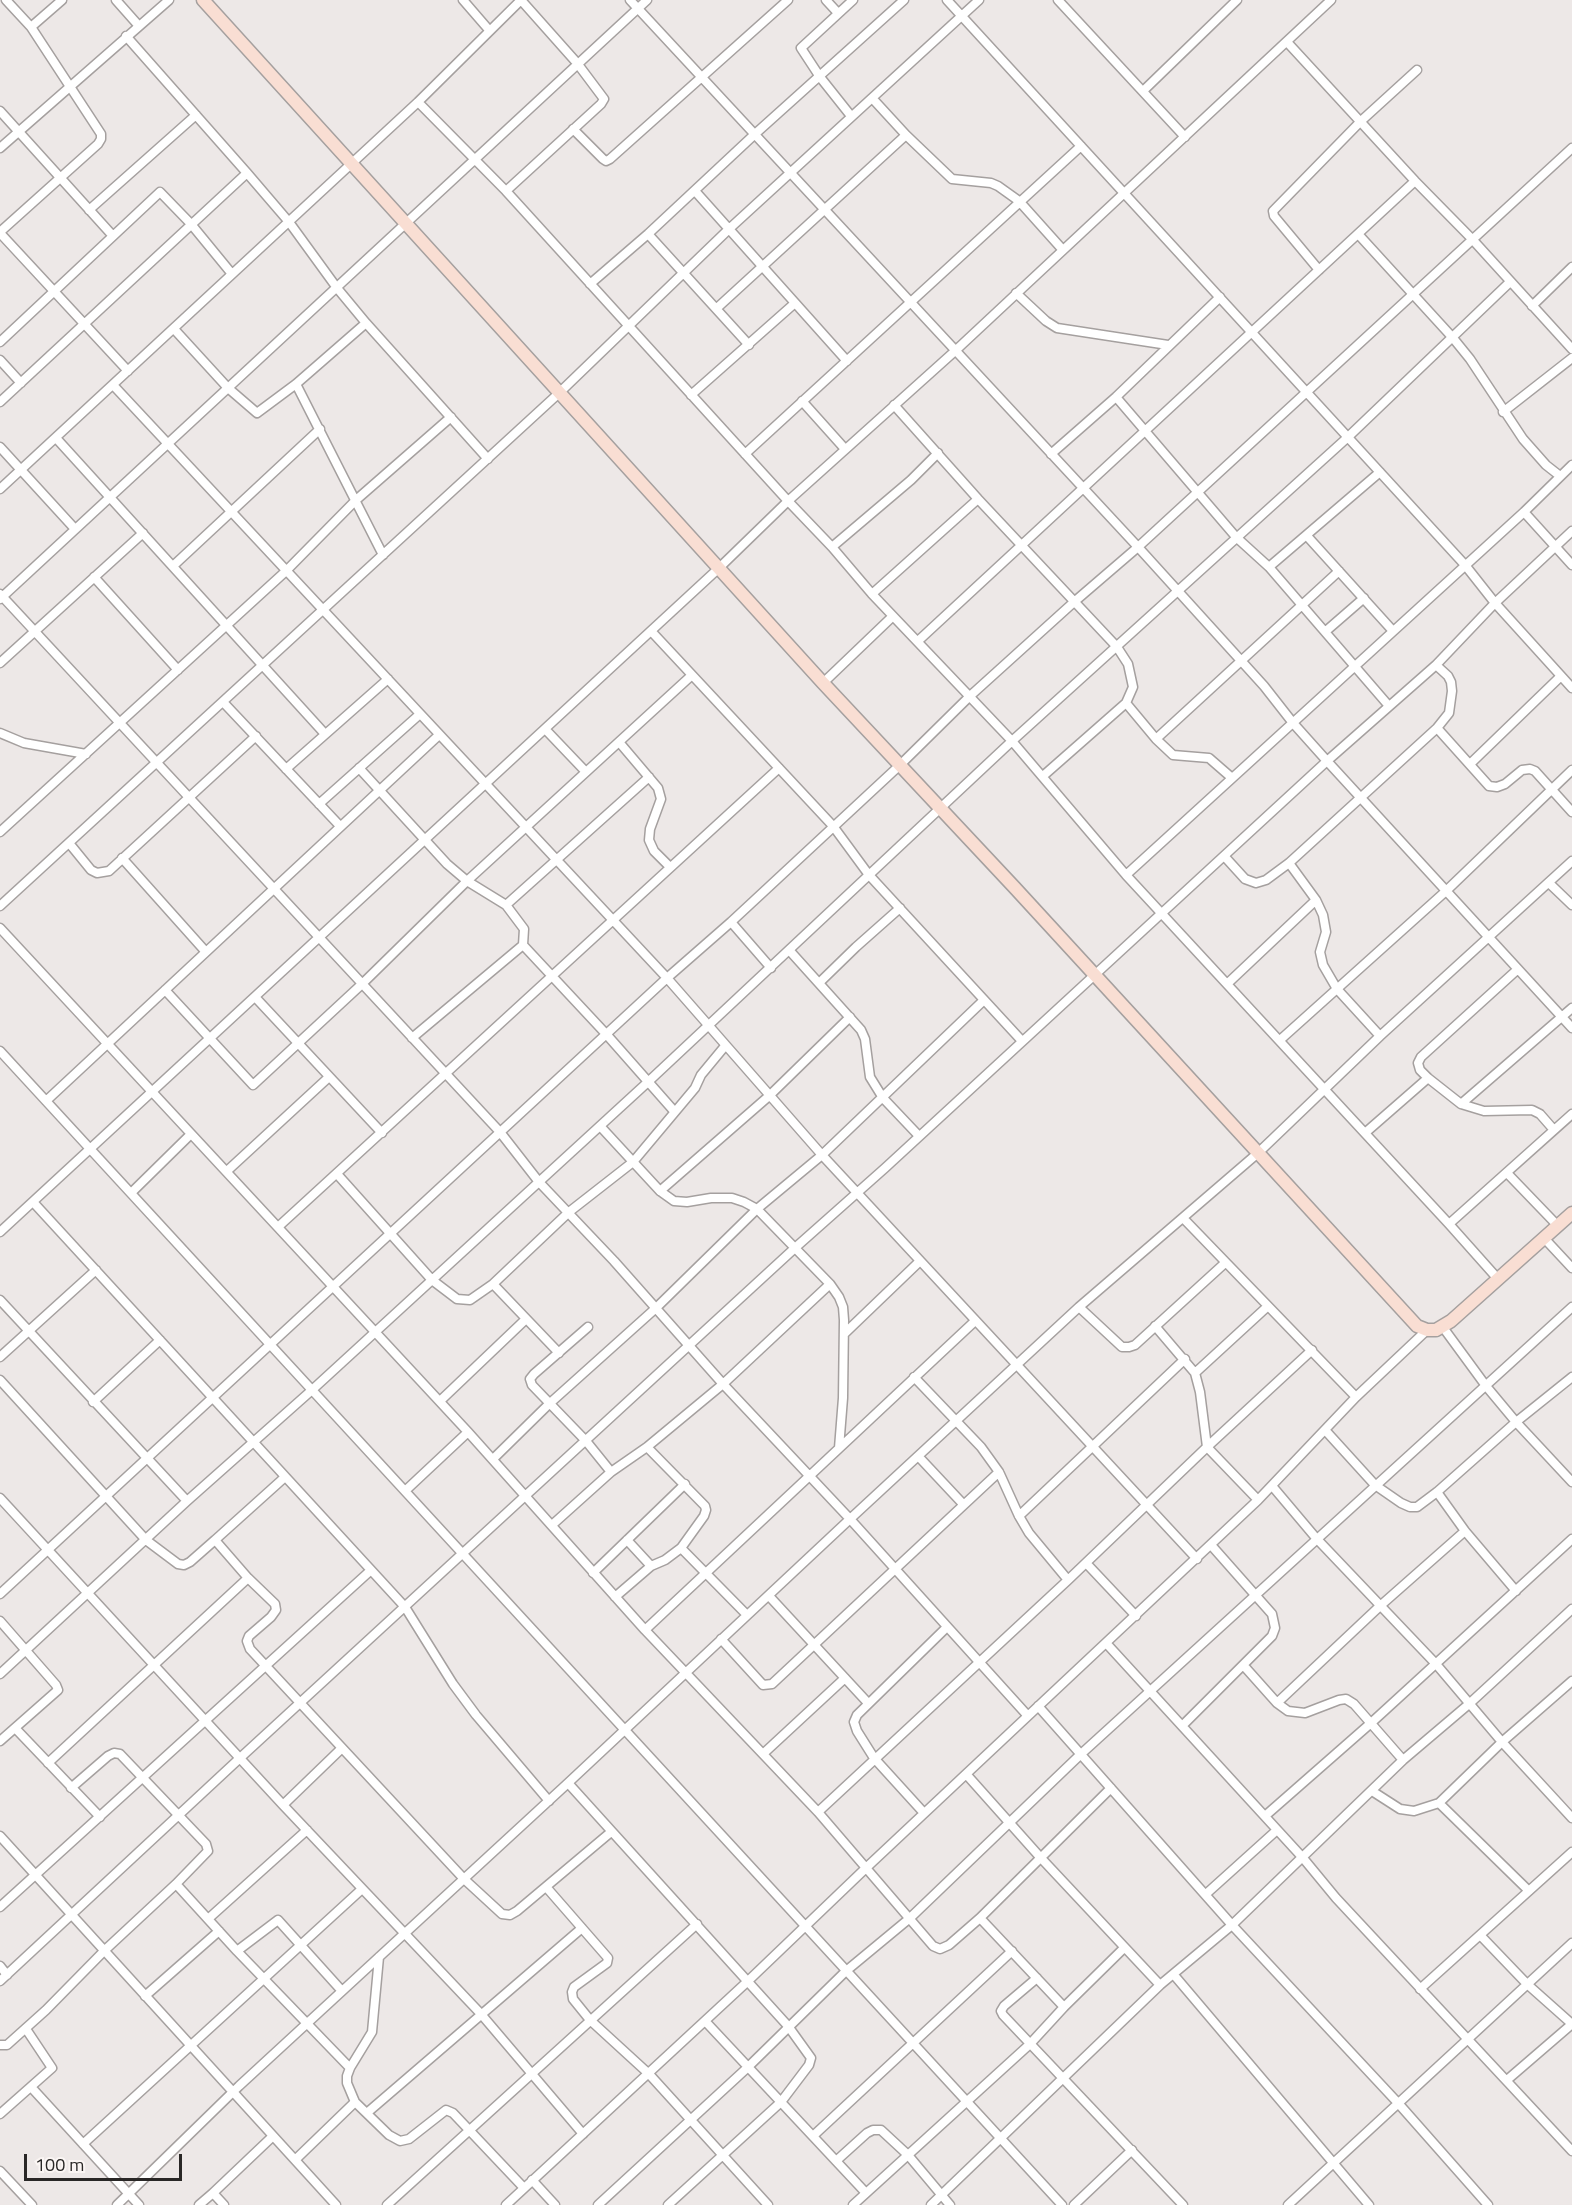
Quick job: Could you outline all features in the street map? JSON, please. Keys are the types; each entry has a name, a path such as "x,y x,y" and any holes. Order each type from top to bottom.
{"main road":[{"path":"203,0 558,394 1258,1153 1407,1318 1417,1326 1427,1330 1436,1330 1461,1313 1572,1213"}],"street":[{"path":"6,0 31,27 101,134 101,140 0,232 128,371"},
{"path":"31,27 62,0"},
{"path":"116,0 139,26"},
{"path":"0,148 170,0"},
{"path":"463,0 489,30"},
{"path":"0,489 352,164 521,0 577,63 604,99 506,191"},
{"path":"630,0 1138,547 1264,686 1327,761 1572,1028"},
{"path":"647,0 404,223 111,498 1,596 500,1132 539,1182 569,1212 723,1384 850,1519 1028,1716"},
{"path":"573,129 606,161 788,0"},
{"path":"826,0 838,14"},
{"path":"851,116 820,77 801,48 853,0"},
{"path":"590,284 648,234 904,0"},
{"path":"947,0 1465,565 1495,603 1572,688"},
{"path":"0,906 488,459 729,229 979,0"},
{"path":"1058,0 1185,137"},
{"path":"1143,92 1237,0"},
{"path":"0,1232 1331,0"},
{"path":"126,36 289,222 337,288 366,323 488,459"},
{"path":"1287,42 1415,181 1472,238 1572,350"},
{"path":"1319,270 1274,216 1273,211 1361,121 1418,70"},
{"path":"872,98 906,135 952,179 991,183 1020,201 1062,249"},
{"path":"418,102 506,191 832,547 872,594 1012,741 1126,875 1498,1279"},
{"path":"0,111 113,236"},
{"path":"89,210 196,115"},
{"path":"717,308 906,135"},
{"path":"745,454 1081,146"},
{"path":"0,1594 731,922 900,765 970,696 1138,547 1572,148"},
{"path":"0,402 247,173"},
{"path":"918,641 1415,181"},
{"path":"695,191 847,361"},
{"path":"0,342 160,192 191,224 232,274"},
{"path":"648,234 685,272 748,345"},
{"path":"1358,234 1453,338 1534,453 1560,477"},
{"path":"1532,306 1572,267"},
{"path":"0,1674 710,1025 1012,741 1348,437 1510,282"},
{"path":"1016,294 1046,321 1058,328 1168,345"},
{"path":"1051,454 1116,397 1220,297"},
{"path":"692,395 795,303"},
{"path":"174,329 228,388 257,413 296,384 366,323"},
{"path":"1503,412 1572,357"},
{"path":"0,360 21,383"},
{"path":"296,384 383,555"},
{"path":"113,386 668,978 822,1155 1197,1559"},
{"path":"1116,397 1236,537 1269,567 1389,706"},
{"path":"802,401 845,449"},
{"path":"894,405 978,499 1117,647 1132,675 1133,687 1126,703 1043,776"},
{"path":"0,832 286,571 356,500 451,417"},
{"path":"173,566 320,429"},
{"path":"56,438 325,734"},
{"path":"0,447 75,529"},
{"path":"832,547 904,486 938,453"},
{"path":"1126,875 1524,512 1572,465"},
{"path":"1269,567 1380,472"},
{"path":"872,594 978,499"},
{"path":"1524,512 1572,565"},
{"path":"0,1982 300,1702 1162,912 1225,857 1327,761 1436,664 1495,603 1572,531"},
{"path":"0,663 143,533"},
{"path":"1307,536 1393,631"},
{"path":"1156,739 1339,571"},
{"path":"94,577 178,670"},
{"path":"1326,631 1364,598"},
{"path":"823,683 893,616"},
{"path":"651,631 833,826 869,875 1022,1041"},
{"path":"1225,857 1245,879 1256,883 1266,880 1289,863 1437,728 1449,713 1452,691 1448,676 1436,664"},
{"path":"165,990 253,1085 362,984 467,881 692,675"},
{"path":"1470,764 1561,676"},
{"path":"286,769 388,679"},
{"path":"223,702 340,826"},
{"path":"1126,703 1156,739 1173,755 1209,758 1232,778"},
{"path":"319,804 420,714"},
{"path":"1437,728 1489,786 1497,787 1505,784 1522,770 1530,769 1535,771 1572,812"},
{"path":"545,729 586,772"},
{"path":"0,733 24,743 86,754"},
{"path":"46,1101 439,735"},
{"path":"69,843 97,873 109,871 256,736"},
{"path":"619,742 658,788 661,799 650,829 649,840 654,851 670,867"},
{"path":"359,768 447,864 467,881 506,905 524,928 523,945 412,1038"},
{"path":"278,1227 779,768"},
{"path":"1280,1040 1446,891 1572,770"},
{"path":"506,905 649,777"},
{"path":"122,858 206,952"},
{"path":"117,2205 233,2092 1017,1364 1079,1307 1258,1153 1380,1036 1572,861"},
{"path":"1289,863 1316,900 1323,915 1326,932 1320,952 1323,965 1337,989 1380,1036"},
{"path":"1549,883 1572,905"},
{"path":"1227,984 1316,900"},
{"path":"819,983 900,908"},
{"path":"731,922 771,968"},
{"path":"0,928 440,1401 645,1630 764,1753 867,1867 933,1946 940,1949 949,1945 980,1918 1111,1788"},
{"path":"523,945 674,1111"},
{"path":"789,950 850,1017 865,1039 870,1077 883,1098 919,1136"},
{"path":"1518,969 1421,1056 1418,1063 1420,1070 1428,1078 1461,1104 1484,1111 1532,1110 1540,1114 1554,1130"},
{"path":"255,997 382,1133"},
{"path":"493,1459 549,1404 656,1308 757,1209 822,1155 883,1098 984,1000"},
{"path":"1461,1104 1572,1008"},
{"path":"660,1191 769,1096 850,1017"},
{"path":"337,1174 432,1280 457,1299 470,1300 493,1284 569,1212 633,1162 695,1088 706,1068 725,1046"},
{"path":"0,1051 1062,2205"},
{"path":"227,1171 329,1077"},
{"path":"1365,1133 1428,1078"},
{"path":"1449,1224 1572,1114"},
{"path":"600,1126 660,1191 674,1201 732,1198 757,1209 830,1284 843,1307 843,1398 839,1448"},
{"path":"131,1193 191,1134"},
{"path":"1507,1173 1558,1226"},
{"path":"33,1202 405,1607 453,1684 476,1715 549,1801"},
{"path":"1183,1218 1356,1396"},
{"path":"1545,1238 1572,1268"},
{"path":"844,1334 920,1261"},
{"path":"1079,1307 1122,1347 1135,1345 1225,1263"},
{"path":"0,1357 96,1270"},
{"path":"493,1284 559,1353"},
{"path":"552,1525 611,1472 647,1447 723,1384 830,1284"},
{"path":"0,1300 187,1502"},
{"path":"1196,1373 1268,1306"},
{"path":"598,2205 691,2121 846,1971 910,1918 1150,1690 1572,1307"},
{"path":"440,1401 526,1319"},
{"path":"645,1630 975,1321"},
{"path":"1155,1326 1196,1373 1206,1447 1258,1500"},
{"path":"1442,1326 1486,1386 1572,1482"},
{"path":"588,1327 534,1374 531,1379 532,1386 586,1442 611,1472"},
{"path":"506,2205 649,2074 924,1813 1197,1559 1272,1487 1356,1396 1427,1330"},
{"path":"93,1402 160,1340"},
{"path":"818,1812 874,1758 980,1663 1206,1447 1312,1350"},
{"path":"1019,1516 1185,1359"},
{"path":"914,1377 981,1447 999,1472 1029,1533 1068,1580"},
{"path":"1325,1430 1375,1485 1401,1503 1417,1507 1572,1377"},
{"path":"0,1381 146,1540 178,1564 184,1565 215,1540 285,1477"},
{"path":"405,1491 468,1432"},
{"path":"615,1597 651,1566 665,1560 681,1548 706,1510 685,1484 647,1447"},
{"path":"918,1456 963,1504"},
{"path":"721,1639 763,1685 767,1686 999,1472"},
{"path":"593,1573 685,1484"},
{"path":"1272,1487 1316,1538 1436,1664 1502,1742 1572,1818"},
{"path":"1437,1492 1465,1531 1516,1591"},
{"path":"2,1503 480,2014 583,2134"},
{"path":"1277,1703 1380,1606 1465,1531"},
{"path":"1265,1816 1371,1723 1572,1539"},
{"path":"215,1540 248,1578 275,1604 276,1610 249,1636 247,1641 250,1649 464,1879 502,1914 510,1915 518,1911 611,1832"},
{"path":"627,1540 651,1566"},
{"path":"1182,1726 1244,1666 1272,1636 1275,1628 1272,1614 1210,1545"},
{"path":"681,1548 747,1616"},
{"path":"1086,1563 1136,1616"},
{"path":"0,1906 370,1571"},
{"path":"48,1763 248,1578"},
{"path":"769,1596 868,1703"},
{"path":"931,2205 1160,1985 1232,1924 1403,1760 1469,1704 1572,1609"},
{"path":"0,1621 56,1684 58,1690 0,1742"},
{"path":"924,1813 874,1758 854,1722 868,1703 947,1627"},
{"path":"1106,1643 1303,1858 1336,1898 1572,2151"},
{"path":"1244,1666 1277,1703 1288,1711 1305,1713 1346,1699 1354,1704 1403,1760"},
{"path":"764,1753 845,1678"},
{"path":"1372,1791 1400,1809 1414,1811 1439,1803 1502,1742 1572,1681"},
{"path":"1038,1706 1232,1924 1398,2103 1488,2205"},
{"path":"15,1728 100,1817"},
{"path":"283,1805 342,1748"},
{"path":"0,2045 8,2045 26,2029 208,1851 206,1844 120,1754 114,1753 71,1788"},
{"path":"966,1774 1160,1985"},
{"path":"568,1783 788,2026 811,2058 809,2065 781,2103 668,2205"},
{"path":"1439,1803 1529,1891"},
{"path":"208,1919 307,1830"},
{"path":"1206,1894 1277,1830"},
{"path":"0,1836 336,2205"},
{"path":"1420,1989 1572,1852"},
{"path":"176,1884 350,2068"},
{"path":"547,1888 608,1958 607,1963 574,1987 573,1999 590,2020 649,2074 768,2205"},
{"path":"83,2144 362,1889"},
{"path":"980,1918 1064,2007"},
{"path":"237,1951 278,1920 342,1991"},
{"path":"387,2205 697,1924"},
{"path":"368,2112 582,1928"},
{"path":"146,1996 219,1931"},
{"path":"1480,1935 1527,1984 1572,2024 1507,2080"},
{"path":"1288,2205 1572,1943"},
{"path":"853,2205 1029,2044 1124,1948"},
{"path":"813,2136 1012,1951"},
{"path":"379,1957 372,2032 350,2068 347,2083 355,2102 368,2112 389,2135 400,2141 409,2139 446,2110 470,2130 524,2188"},
{"path":"0,1966 7,1975"},
{"path":"1174,1975 1369,2205"},
{"path":"1037,1978 1001,2011 1029,2044 1184,2205"},
{"path":"705,2021 866,2193"},
{"path":"0,2114 52,2068 26,2029"},
{"path":"31,2087 139,2205"},
{"path":"295,2160 355,2102"},
{"path":"836,2161 873,2130 881,2130 908,2155 950,2205"},
{"path":"199,2205 273,2136"},
{"path":"1074,2205 1132,2150"},
{"path":"0,2171 32,2205"},
{"path":"532,2180 555,2205"},
{"path":"213,2193 224,2205"}]}
